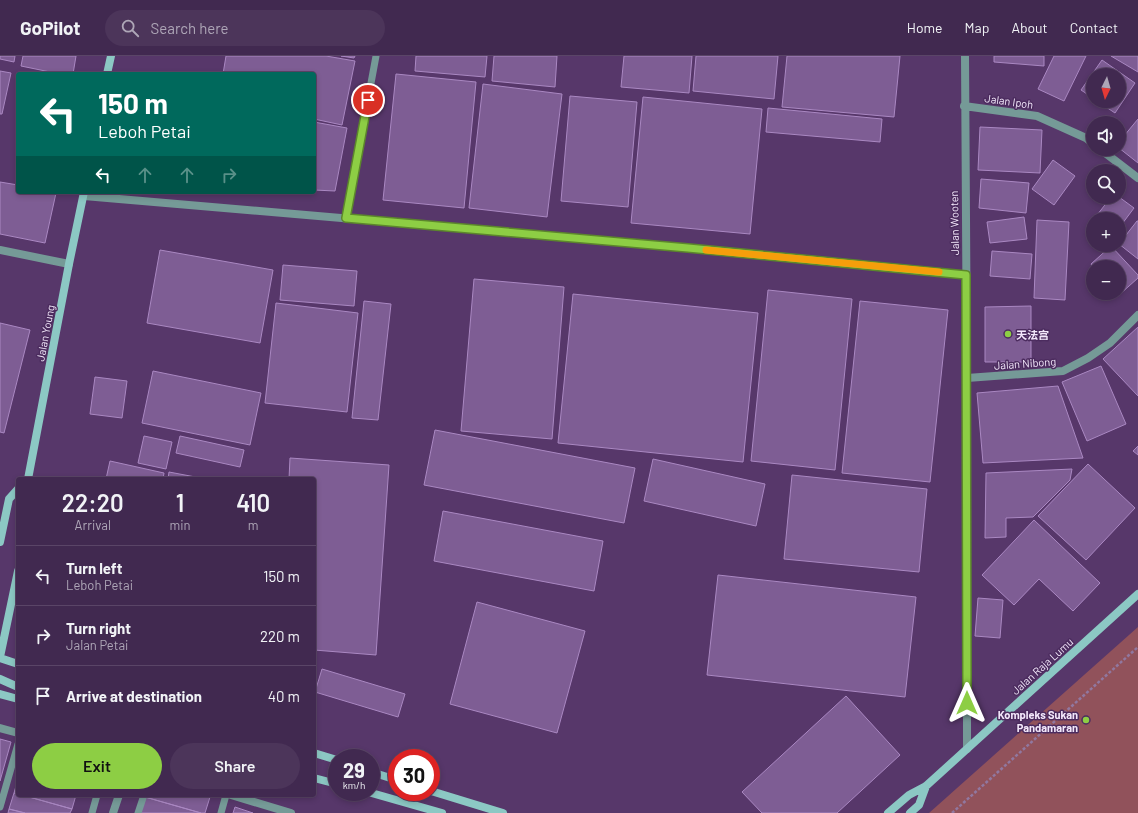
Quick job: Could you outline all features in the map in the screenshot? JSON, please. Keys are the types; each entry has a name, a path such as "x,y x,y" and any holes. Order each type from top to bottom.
{"main road":[{"path":"107,72 110,56"},
{"name":"Jalan Young","path":"27,477 84,194"},
{"path":"0,542 9,499 16,491"},
{"path":"16,581 0,657 16,663"},
{"name":"Jalan Raja Lumu","path":"888,813 909,795 926,786 1138,594"},
{"path":"0,679 16,686"},
{"path":"0,694 16,698"},
{"path":"316,754 328,757"},
{"path":"316,779 328,782"},
{"name":"Jalan Raja Lumu","path":"910,813 919,806 926,786"},
{"path":"440,794 503,813"},
{"path":"380,795 442,813"}],"street":[{"name":"Jalan Wooten","path":"965,56 967,749"},
{"name":"Jalan Ipoh","path":"964,106 1037,116 1086,138"},
{"path":"1109,156 1138,178"},
{"path":"84,194 664,246 966,275"},
{"path":"0,250 69,264"},
{"name":"Jalan Nibong","path":"967,378 1063,371 1088,358 1110,343 1138,315"},
{"path":"0,728 16,732"},
{"path":"114,813 118,797"},
{"path":"238,797 290,813"}],"lane":[{"path":"346,218 376,56"},
{"path":"0,807 16,751"},
{"path":"92,813 96,797"},
{"path":"138,813 143,797"},
{"path":"221,813 225,797"}],"path":[{"path":"952,813 1138,647"}],"shaded area":[{"name":"Kompleks Sukan Pandamaran","path":"1138,627 1138,813 929,813"}],"building":[{"path":"0,56 15,56 14,62 0,59"},
{"path":"23,56 76,56 73,72 50,72 21,66"},
{"path":"226,56 326,56 355,61 342,125 316,119 316,72 223,72"},
{"path":"341,56 355,56 354,58"},
{"path":"416,56 487,56 485,77 415,71"},
{"path":"494,56 557,56 555,87 492,81"},
{"path":"624,56 692,56 689,93 621,87"},
{"path":"696,56 778,56 774,99 693,91"},
{"path":"787,56 900,56 894,117 782,107"},
{"path":"994,56 1044,56 1044,66 994,62"},
{"path":"1054,56 1086,56 1064,101 1038,89"},
{"path":"1111,56 1138,56 1138,72"},
{"path":"1102,60 1113,68 1096,68"},
{"path":"0,71 11,73 2,114 0,114"},
{"path":"396,74 476,82 464,208 383,200"},
{"path":"1126,77 1135,83 1126,96"},
{"path":"1086,83 1086,93 1081,90"},
{"path":"483,84 562,94 547,217 469,208"},
{"path":"570,96 637,102 628,207 561,201"},
{"path":"643,97 762,109 750,234 631,223"},
{"path":"768,108 882,119 880,142 766,132"},
{"path":"1108,108 1118,108 1115,113"},
{"path":"1138,119 1138,163 1126,154 1126,134"},
{"path":"316,122 347,128 335,191 316,190"},
{"path":"980,127 1042,130 1040,173 978,170"},
{"path":"1053,160 1075,176 1054,205 1032,189"},
{"path":"981,179 1029,183 1026,213 979,208"},
{"path":"0,182 16,185 16,194 56,194 45,243 0,234"},
{"path":"1126,202 1134,208 1126,219 1126,212 1099,212 1106,204 1126,204"},
{"path":"1024,217 1027,239 990,243 987,222"},
{"path":"1037,220 1069,222 1065,300 1034,298"},
{"path":"1138,221 1138,259 1126,250 1126,235"},
{"path":"160,250 273,270 260,343 147,323"},
{"path":"992,251 1032,254 1030,279 990,276"},
{"path":"1104,252 1117,252 1124,260 1095,260"},
{"path":"1126,262 1138,275 1138,278 1126,289"},
{"path":"283,265 357,271 354,306 280,300"},
{"path":"474,279 564,287 552,439 461,431"},
{"path":"768,290 852,299 835,470 751,461"},
{"path":"573,294 758,313 743,462 558,443"},
{"path":"364,301 391,304 378,420 352,418"},
{"path":"860,301 948,310 930,482 842,473"},
{"path":"276,303 358,313 347,412 265,403"},
{"name":"天法宫","path":"1031,306 1031,362 985,362 985,307"},
{"path":"0,323 30,330 4,433 0,432"},
{"path":"1138,327 1138,396 1103,359"},
{"path":"1101,366 1126,424 1087,441 1062,382"},
{"path":"153,371 261,393 250,445 142,423"},
{"path":"95,377 127,381 122,418 90,414"},
{"path":"1058,386 1083,458 983,463 977,393"},
{"path":"435,430 635,468 624,523 424,485"},
{"path":"144,436 172,442 166,469 138,463"},
{"path":"180,436 244,450 240,467 176,453"},
{"path":"1138,446 1138,455 1133,451"},
{"path":"290,458 389,465 376,655 316,650 316,477 289,477"},
{"path":"653,459 765,484 756,526 644,501"},
{"path":"110,461 164,473 163,477 106,477"},
{"path":"1088,464 1135,508 1086,560 1038,516"},
{"path":"1072,469 1070,480 1033,517 1006,518 1006,537 985,538 986,473"},
{"path":"169,472 195,477 168,477"},
{"path":"792,475 927,489 919,572 784,559"},
{"path":"443,511 603,541 594,591 434,561"},
{"path":"1034,520 1100,583 1073,611 1039,579 1014,605 982,575"},
{"path":"718,575 916,597 905,697 707,675"},
{"path":"978,598 1003,600 1000,638 975,636"},
{"path":"477,602 585,631 557,733 450,704"},
{"path":"322,669 405,694 398,717 316,692"},
{"path":"846,696 900,755 837,813 762,813 742,792"},
{"path":"0,739 11,742 0,781"},
{"path":"14,793 16,794 16,797 29,797 72,809 70,813 25,813 9,809"},
{"path":"29,797 75,797 72,809"},
{"path":"145,797 210,797 205,813"},
{"path":"145,797 201,813 140,813"},
{"path":"235,807 253,813 233,813"},
{"path":"9,809 25,813 8,813"}],"slow traffic":[{"path":"706,250 939,272"}],"place":[{"name":"天法宫","path":"1008,334"},
{"name":"Kompleks Sukan Pandamaran","path":"1086,720"}],"route":[{"path":"368,100 346,218 688,248 966,275 967,703"}]}
